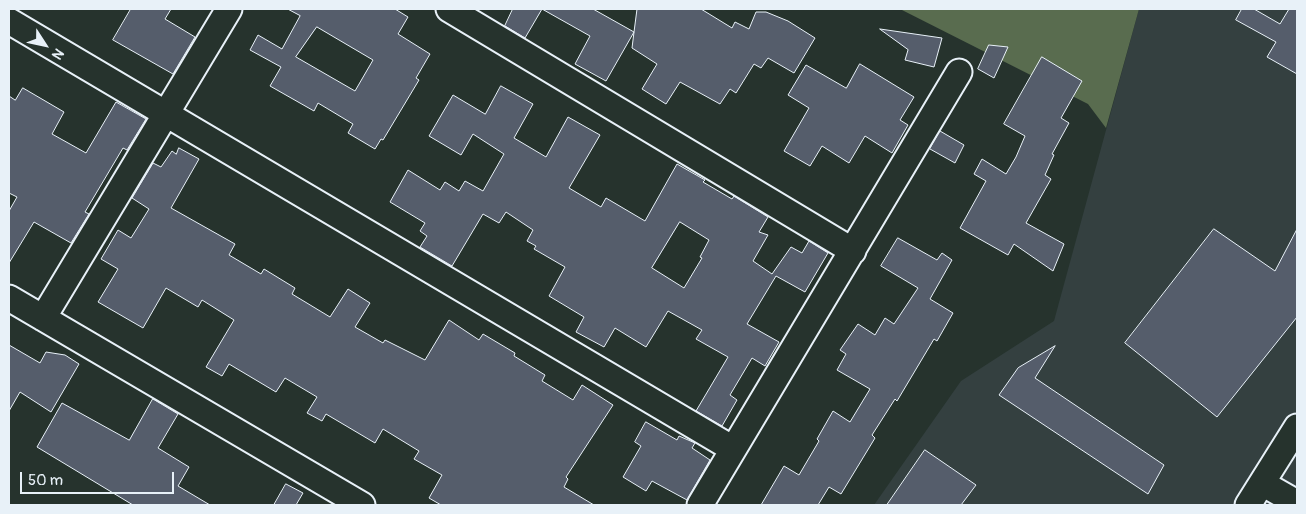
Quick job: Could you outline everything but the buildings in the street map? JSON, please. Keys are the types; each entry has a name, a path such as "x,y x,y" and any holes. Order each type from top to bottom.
{"street":[{"path":"42,318 229,9"},
{"path":"448,9 853,251"},
{"path":"9,21 733,449"},
{"path":"700,505 959,72"},
{"path":"9,298 362,505"},
{"path":"1248,505 1297,427"},
{"path":"1262,483 1297,503"}],"shaded area":[{"path":"1139,9 1297,9 1297,505 874,505 961,381 1054,321"}],"green space":[{"path":"900,9 1139,9 1106,128 1088,104"}]}
